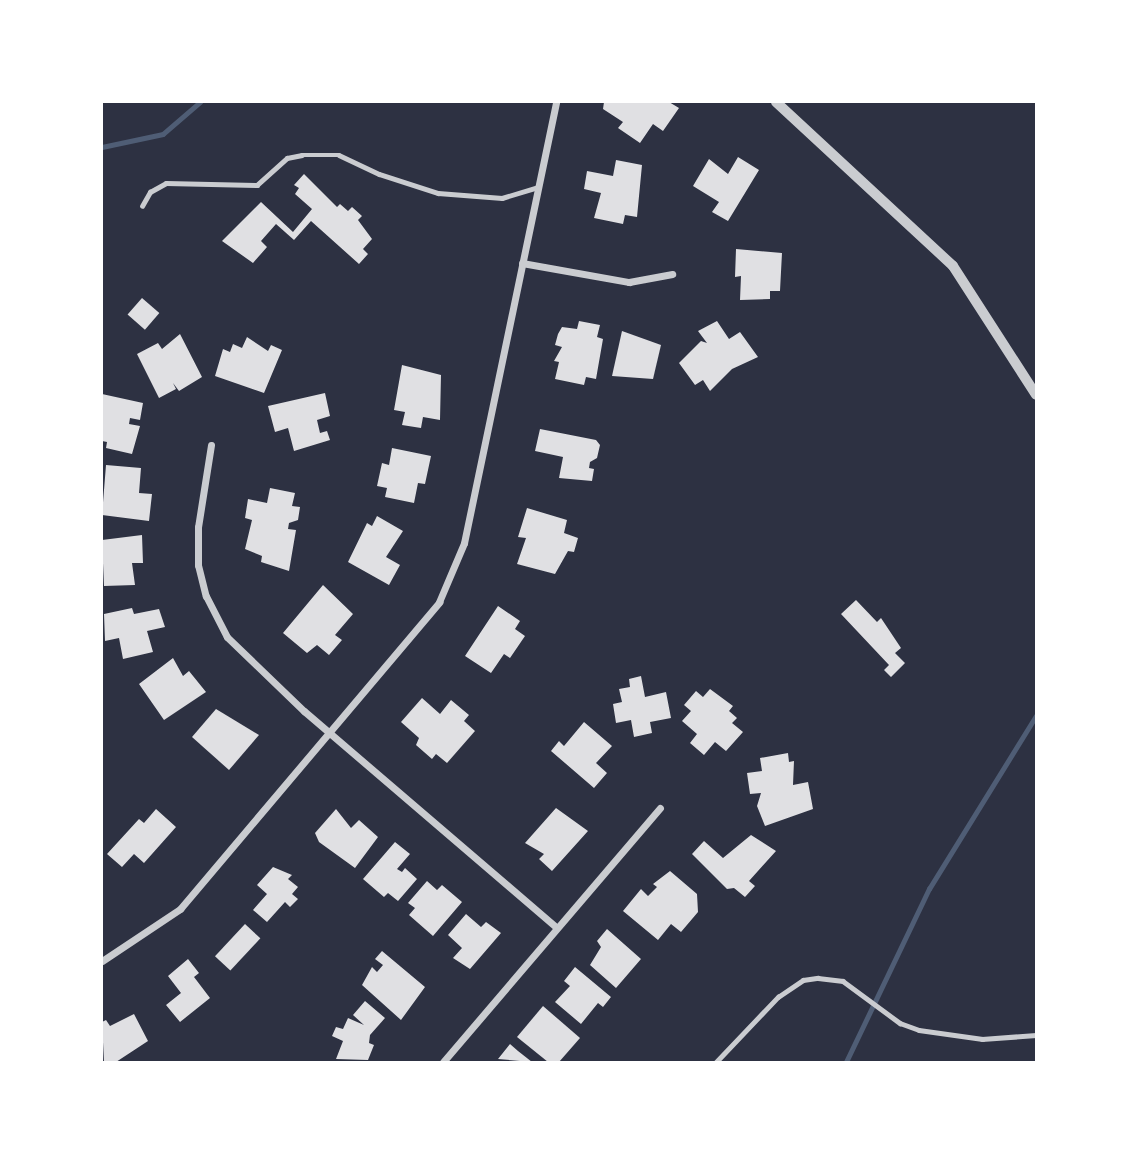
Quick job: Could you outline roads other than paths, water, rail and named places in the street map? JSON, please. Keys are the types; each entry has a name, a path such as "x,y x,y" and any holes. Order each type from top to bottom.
{"street":[{"path":"102,961 120,953 180,909 423,626 455,570 556,102"},
{"path":"776,102 953,266 1037,395"},
{"path":"522,262 629,282 672,274"},
{"path":"211,445 198,527 198,565 216,620 242,655 556,927"},
{"path":"443,1062 660,808"}],"lane":[{"path":"142,206 150,192 166,183 257,185 287,158 302,155 339,155 379,174 438,192 502,198 537,187"},
{"path":"716,1062 778,997 803,979 843,981 900,1023 948,1037 1037,1035"}],"waterway":[{"path":"102,147 163,134 200,102"},
{"path":"846,1062 929,889 1036,716"}]}
